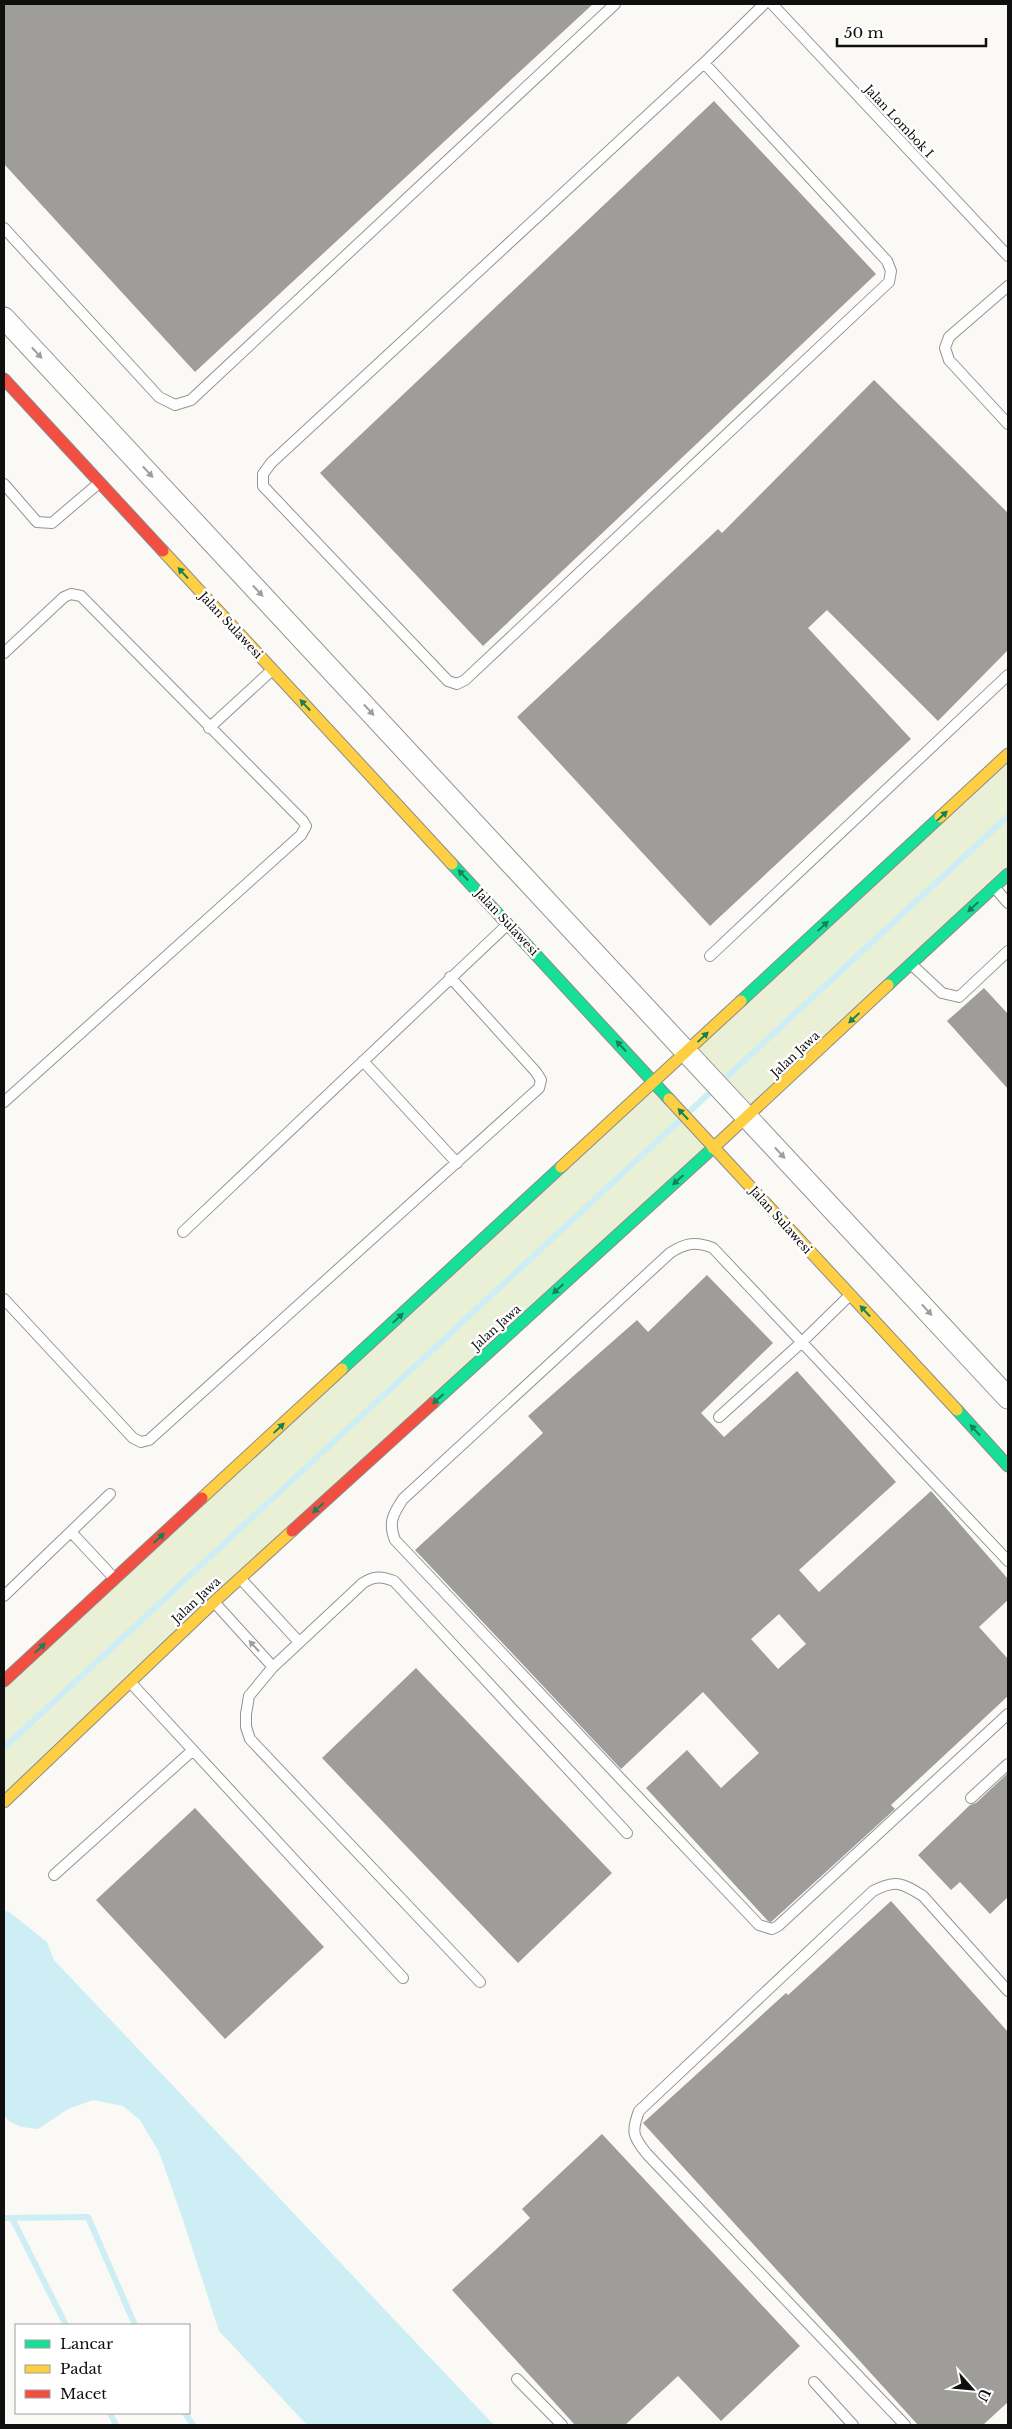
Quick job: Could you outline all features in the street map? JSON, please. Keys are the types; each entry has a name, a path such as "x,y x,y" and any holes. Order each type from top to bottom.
{"street":[{"path":"4,318 1008,1398"},
{"name":"Jalan Sulawesi","path":"4,379 1008,1466"},
{"path":"4,1681 655,1082 693,1059 1008,754"},
{"name":"Jalan Jawa","path":"4,1802 214,1602 714,1147 741,1110 912,964 1008,874"}],"lane":[{"path":"4,228 159,397 175,405 191,400 615,4"},
{"path":"704,63 887,261 891,270 889,282 465,680 457,684 448,681 263,486 263,474 271,463 704,63 764,4"},
{"name":"Jalan Lombok I","path":"772,4 1008,256"},
{"path":"1008,286 949,337 945,348 949,360 1008,424"},
{"path":"4,484 38,522 42,524 52,523 99,482"},
{"path":"4,653 64,597 76,594 306,826 304,832 4,1102"},
{"path":"209,728 273,670"},
{"path":"710,956 1008,675"},
{"path":"994,887 1008,903"},
{"path":"183,1232 450,977 509,924"},
{"path":"912,964 942,993 959,997 1008,951"},
{"path":"4,1299 133,1438 141,1442 149,1440 539,1088 542,1080 450,977"},
{"path":"363,1061 457,1163"},
{"path":"1008,1561 713,1248 702,1243 692,1243 670,1253 403,1500 392,1515 391,1529 395,1540 759,1924 772,1929 1008,1714"},
{"path":"720,1417 850,1296"},
{"path":"4,1596 72,1533 110,1494"},
{"path":"72,1533 115,1579"},
{"path":"480,1982 250,1739 246,1727 249,1696 273,1667 363,1583 381,1576 394,1581 627,1833"},
{"path":"241,1578 298,1642"},
{"path":"214,1602 273,1667"},
{"path":"129,1681 402,1978"},
{"path":"54,1875 193,1750"},
{"path":"971,1798 1008,1764"},
{"path":"905,2425 647,2154 636,2141 634,2126 639,2111 873,1891 888,1884 906,1885 923,1896 1008,1991"},
{"path":"517,2378 562,2425"},
{"path":"814,2382 853,2425"}],"green space":[{"path":"1008,754 1008,874 747,1117 687,1052"},
{"path":"655,1082 714,1147 4,1803 4,1683"}],"water":[{"path":"8,1911 47,1942 54,1960 494,2425 307,2425 219,2331 159,2152 140,2120 123,2106 93,2100 68,2109 38,2129 21,2127 9,2121 4,2115 4,1912"}],"building":[{"path":"4,4 593,4 195,372 4,164"},
{"path":"714,101 876,274 483,646 320,473"},
{"path":"874,380 1008,513 1008,650 938,721 827,610 808,628 911,739 710,926 517,717 718,529 722,533"},
{"path":"984,988 1008,1014 1008,1089 947,1021"},
{"path":"707,1275 773,1343 701,1413 724,1437 797,1371 896,1482 799,1570 819,1592 931,1491 1008,1579 1008,1600 979,1627 1008,1659 1008,1696 891,1805 895,1809 771,1922 768,1921 646,1788 687,1750 721,1788 759,1753 703,1692 621,1769 415,1550 543,1433 528,1416 637,1320 648,1332","holes":["779,1614 806,1644 778,1669 751,1639"]},
{"path":"416,1668 612,1873 518,1963 322,1758"},
{"path":"1008,1773 1008,1897 990,1914 960,1882 951,1890 918,1855 970,1805 976,1803"},
{"path":"195,1808 324,1947 225,2039 96,1900"},
{"path":"891,1901 1008,2032 1008,2402 983,2425 918,2425 643,2123"},
{"path":"602,2134 800,2346 721,2421 678,2376 625,2425 575,2425 452,2290 530,2218 522,2209"}],"waterway":[{"path":"690,1111 1008,816"},
{"path":"4,1748 681,1119"},
{"path":"4,2218 88,2217 135,2324"},
{"path":"12,2218 65,2324"},
{"path":"110,2414 116,2425"},
{"path":"186,2414 193,2425"}],"traffic: fast":[{"path":"741,1001 940,817"},
{"path":"452,864 669,1099"},
{"path":"888,985 1008,874"},
{"path":"433,1403 713,1148"},
{"path":"342,1369 561,1167"},
{"path":"957,1410 1008,1466"}],"traffic: slow":[{"path":"163,551 452,864"},
{"path":"940,817 1008,754"},
{"path":"713,1148 888,985"},
{"path":"561,1167 741,1001"},
{"path":"669,1099 957,1410"},
{"path":"202,1498 342,1369"},
{"path":"4,1802 214,1602 292,1531"}],"traffic: jam":[{"path":"4,379 163,551"},
{"path":"292,1531 433,1403"},
{"path":"4,1681 202,1498"}]}
